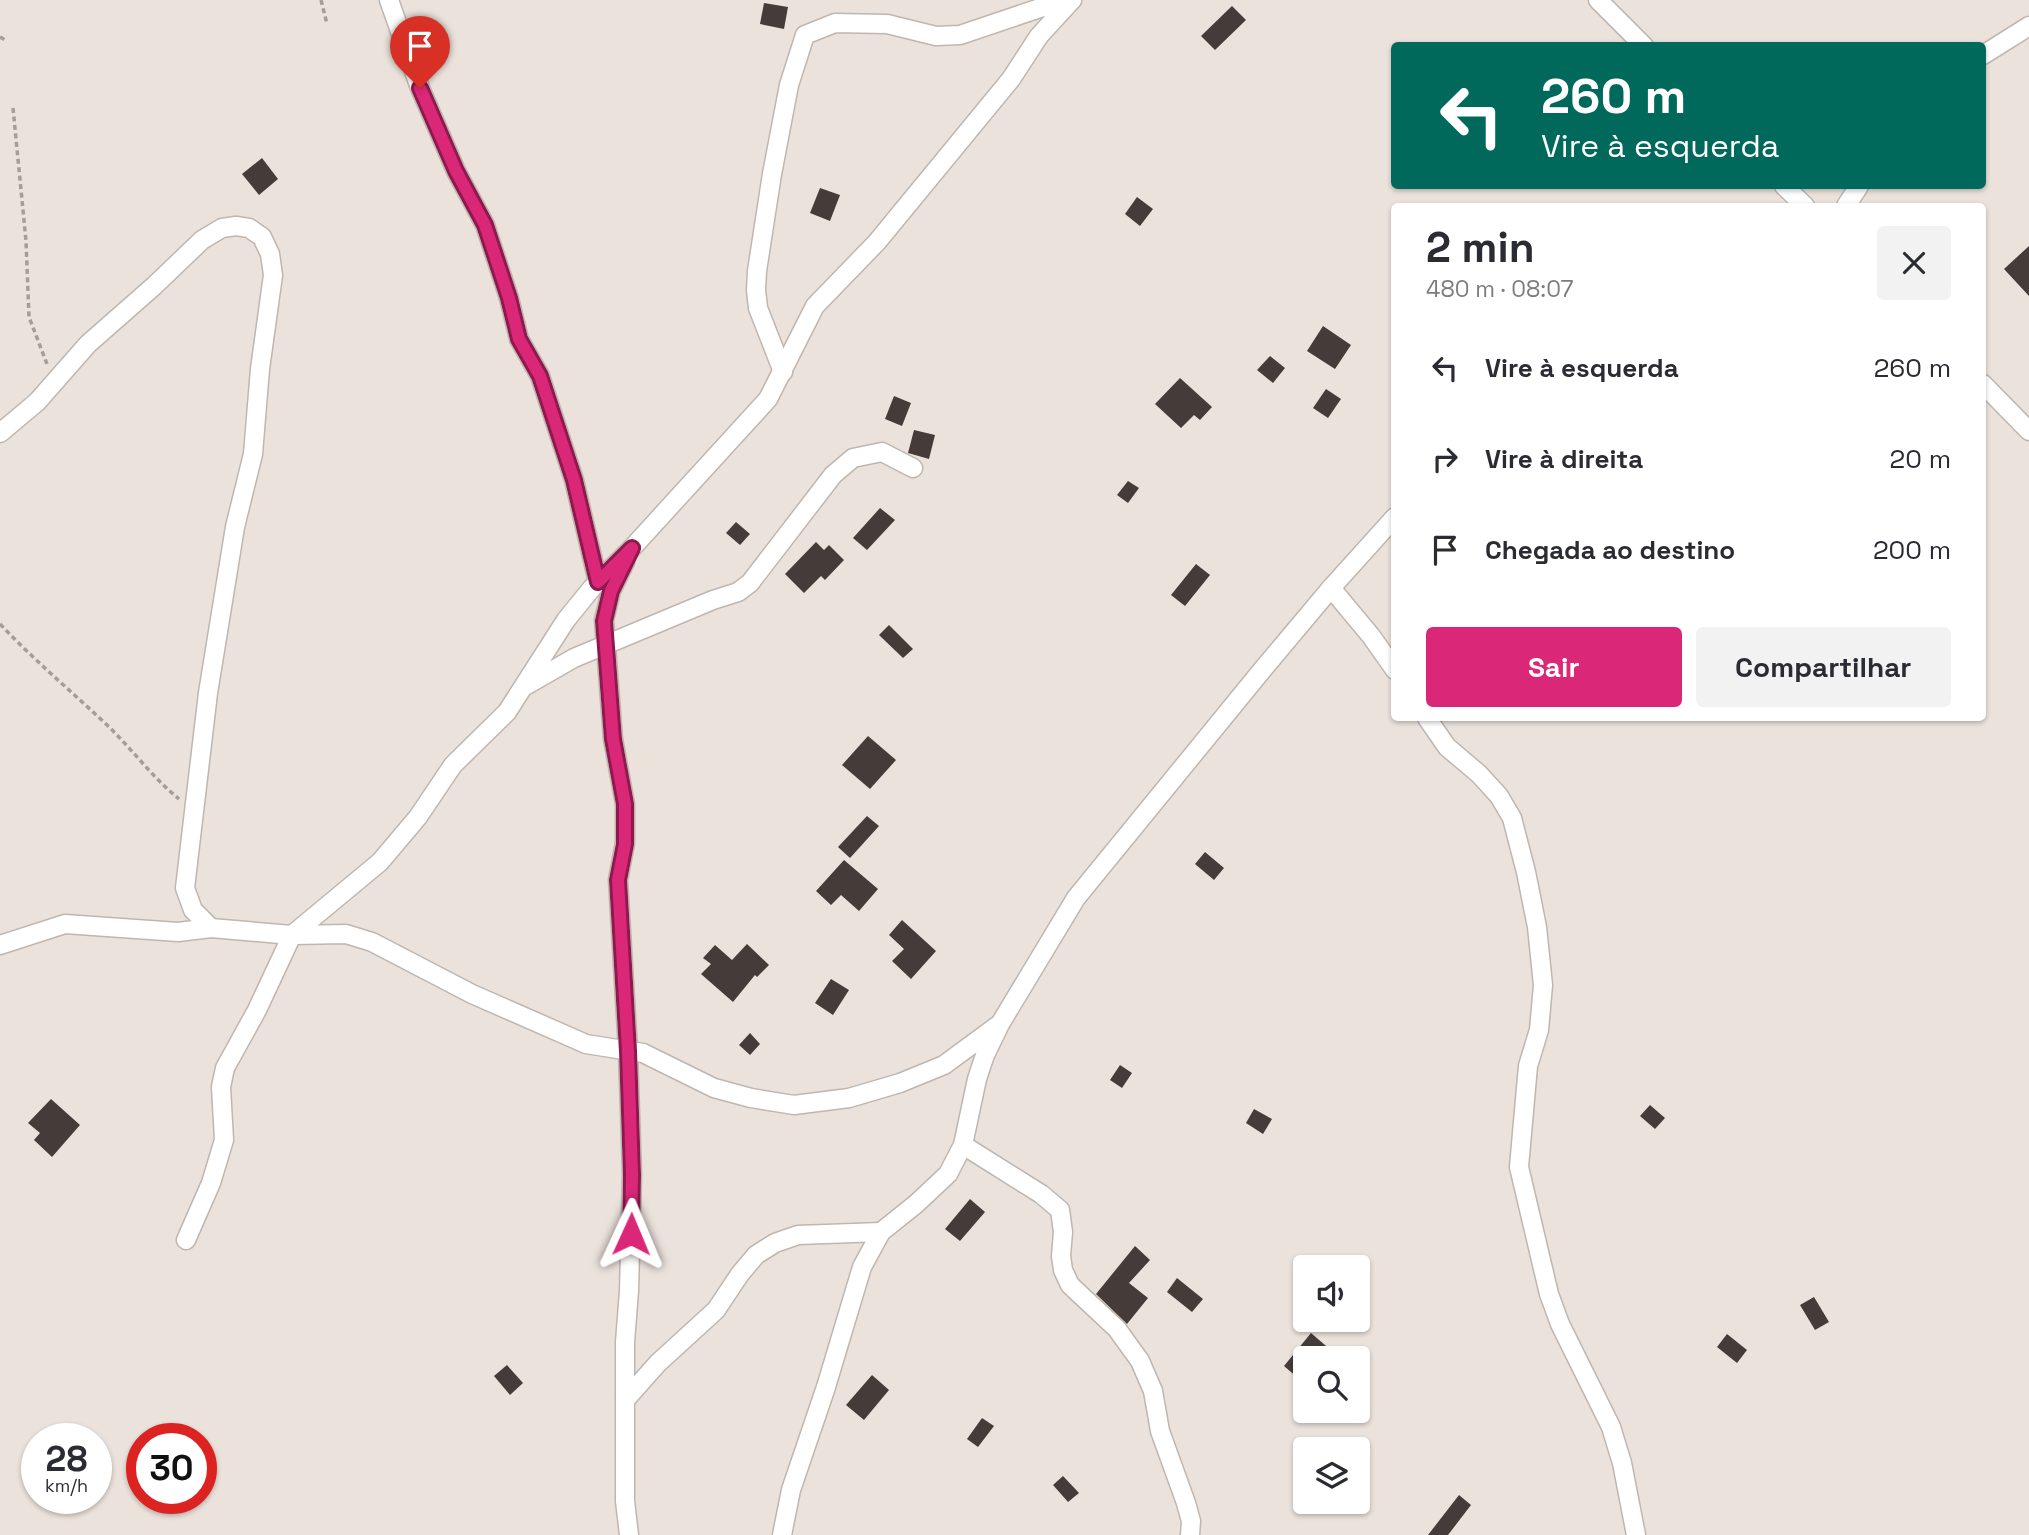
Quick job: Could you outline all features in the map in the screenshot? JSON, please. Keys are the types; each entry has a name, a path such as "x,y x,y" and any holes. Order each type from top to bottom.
{"street":[{"path":"388,0 420,88 456,171 485,225 509,298 519,339 540,376 574,480 598,582"},
{"path":"783,372 758,309 757,271 784,109 806,35 835,23 887,24 936,36 960,35 1072,0"},
{"path":"186,1240 211,1183 224,1140 221,1087 225,1069 257,1010 292,935 380,862 418,817 453,765 507,712 566,620 768,399 815,306 877,242 1003,89 1039,36 1072,0"},
{"path":"1598,0 1640,42"},
{"path":"1986,53 2029,26"},
{"path":"1787,189 1802,203"},
{"path":"0,433 37,402 88,344 202,240 222,228 236,226 250,228 262,237 270,254 273,275 260,369 253,454 235,527 208,693 185,888 193,909 211,928"},
{"path":"1986,387 2029,431"},
{"path":"524,687 574,657 737,592 750,583 833,475 853,458 882,452 913,468"},
{"path":"782,1535 791,1490 826,1387 862,1267 881,1232 947,1174 963,1145 977,1079 1000,1024 1076,898 1206,737 1331,588 1391,521"},
{"path":"628,1535 625,1501 625,1342 632,1175 618,880 625,844 625,804 613,739 604,621 611,591 632,548"},
{"path":"1331,588 1391,664"},
{"path":"1429,721 1447,747 1479,774 1499,796 1512,818 1526,872 1543,985 1539,1030 1528,1066 1519,1167 1549,1294 1560,1324 1611,1427 1622,1463 1636,1535"},
{"path":"0,945 65,923 178,932 211,928 292,935 346,934 372,942 472,994 586,1044 643,1053 714,1088 794,1105 849,1098 900,1083 944,1065 1000,1024"},
{"path":"963,1145 1041,1194 1060,1210 1063,1232 1060,1256 1063,1270 1070,1284 1117,1329 1140,1361 1153,1391 1160,1431 1186,1503 1191,1521 1190,1535"},
{"path":"626,1399 658,1363 716,1310 755,1255 775,1243 797,1236 881,1232"}],"path":[{"path":"321,0 327,24"},
{"path":"0,37 7,41"},
{"path":"13,108 26,241 29,317 54,383"},
{"path":"0,624 39,665 108,726 162,785 194,811"}],"building":[{"path":"764,3 788,7 784,29 760,24"},
{"path":"1232,6 1246,20 1215,50 1201,36"},
{"path":"262,158 278,179 259,195 242,174"},
{"path":"820,188 840,195 830,221 810,213"},
{"path":"1137,197 1153,209 1140,226 1125,214"},
{"path":"2029,246 2029,296 2004,269"},
{"path":"1323,326 1351,345 1335,369 1307,351"},
{"path":"1270,356 1285,368 1273,383 1257,370"},
{"path":"1180,378 1212,407 1200,420 1194,415 1181,428 1155,404"},
{"path":"1326,389 1341,399 1328,418 1313,408"},
{"path":"894,396 911,403 902,426 885,419"},
{"path":"914,430 935,435 929,459 908,453"},
{"path":"1128,481 1139,488 1128,503 1117,495"},
{"path":"880,508 895,520 867,550 853,538"},
{"path":"736,522 750,534 740,545 726,533"},
{"path":"816,542 824,550 829,545 844,560 825,580 821,576 804,593 785,574"},
{"path":"1196,564 1210,575 1185,606 1171,595"},
{"path":"889,625 913,649 903,658 879,635"},
{"path":"868,736 896,760 870,789 842,765"},
{"path":"867,816 879,826 850,858 838,847"},
{"path":"1205,852 1224,868 1214,880 1195,864"},
{"path":"844,860 878,889 859,911 841,895 831,905 816,891"},
{"path":"902,920 936,951 911,979 892,961 904,949 889,935"},
{"path":"747,944 769,965 757,977 755,975 733,1002 701,974 711,964 703,958 715,945 732,960"},
{"path":"831,979 849,990 833,1015 815,1003"},
{"path":"750,1033 760,1044 750,1055 739,1045"},
{"path":"1120,1065 1132,1073 1122,1088 1110,1080"},
{"path":"51,1099 80,1125 52,1157 34,1140 40,1133 28,1123"},
{"path":"1650,1105 1665,1118 1655,1129 1640,1116"},
{"path":"1254,1109 1272,1119 1263,1134 1246,1123"},
{"path":"970,1199 985,1212 960,1241 945,1229"},
{"path":"1135,1246 1150,1260 1129,1283 1148,1298 1127,1324 1096,1294"},
{"path":"1177,1278 1203,1299 1192,1312 1167,1292"},
{"path":"1814,1297 1829,1322 1815,1330 1800,1305"},
{"path":"1311,1333 1326,1346 1300,1346"},
{"path":"1727,1334 1747,1350 1737,1363 1717,1347"},
{"path":"1293,1355 1293,1374 1284,1366"},
{"path":"507,1365 523,1383 510,1395 494,1376"},
{"path":"872,1375 889,1390 864,1420 846,1405"},
{"path":"982,1418 994,1426 978,1447 967,1439"},
{"path":"1063,1476 1079,1493 1068,1502 1053,1485"},
{"path":"1459,1495 1471,1505 1448,1535 1428,1535"}],"route":[{"path":"420,88 456,171 485,225 509,298 519,339 540,376 574,480 598,582 632,548 611,591 604,621 613,739 625,804 625,844 618,880 628,1051 631,1234"}]}
